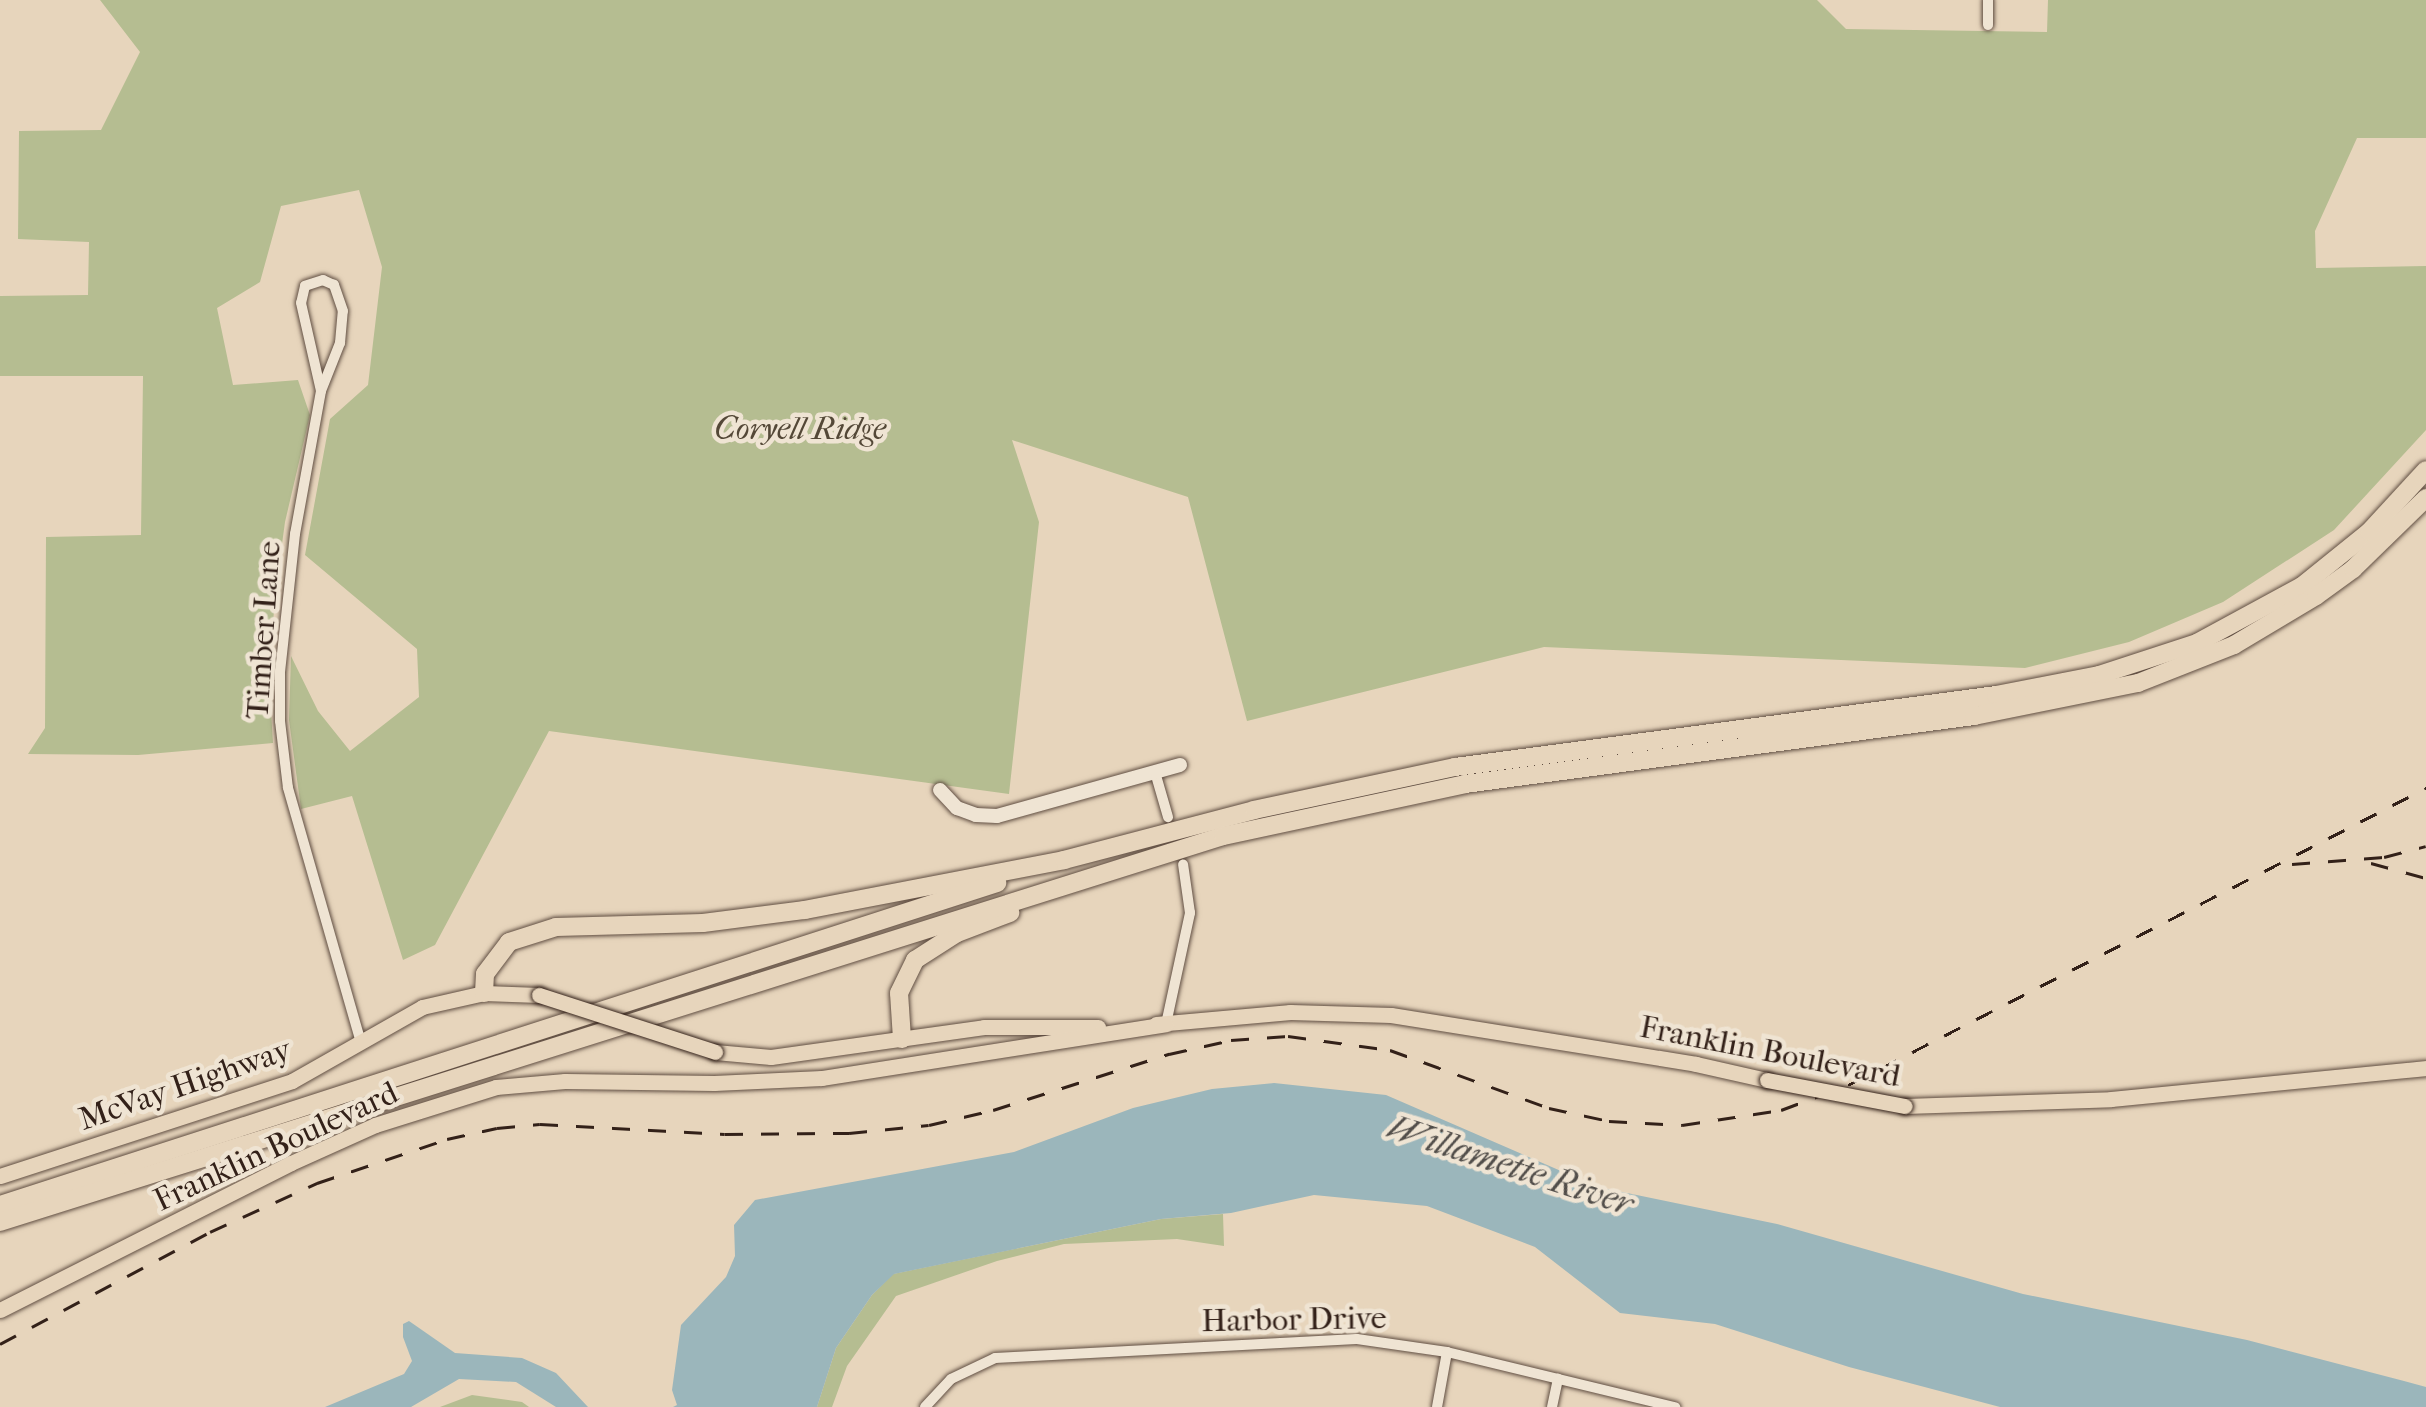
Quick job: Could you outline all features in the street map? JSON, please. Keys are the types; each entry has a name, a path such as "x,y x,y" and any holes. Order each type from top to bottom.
{"highway":[{"path":"0,1205 1064,860 1273,806 1455,767 1996,696 2100,676 2196,644 2302,586 2369,532 2426,470"},
{"path":"0,1222 1158,855 1310,815 1465,784 1989,714 2138,683 2234,645 2316,596 2353,569 2426,498"},
{"path":"902,1039 899,993 904,976 929,948 957,933 1158,855"},
{"path":"484,992 485,974 493,957 509,942 531,932 556,927 703,923 805,910 1064,860"}],"main road":[{"name":"McVay Highway","path":"0,1176 292,1081 422,1007 484,992 540,995 715,1052 771,1057 902,1039"},
{"name":"Franklin Boulevard","path":"0,1310 292,1162 375,1125 484,1090 547,1082 714,1083 822,1078 1166,1024 1290,1012 1391,1015 1696,1064 1905,1106 2110,1099 2426,1068"},
{"name":"Franklin Boulevard","path":"902,1039 984,1027 1166,1024"},
{"path":"888,1069 900,1059 902,1039"}],"street":[{"path":"1988,0 1988,25"},
{"name":"Timber Lane","path":"321,392 301,304 306,286 322,280 334,284 343,312 340,342 321,392 295,534 280,671 280,720 288,788 361,1044"},
{"path":"940,790 957,808 976,815 997,816 1180,765"},
{"path":"1154,772 1168,818"},
{"path":"1166,1024 1190,913 1183,864"},
{"name":"Harbor Drive","path":"925,1407 951,1378 971,1366 1018,1355 1343,1339 1447,1352 1675,1407"},
{"path":"1437,1407 1447,1352"},
{"path":"1552,1407 1558,1379"}],"green space":[{"name":"Coryell Ridge","path":"100,0 1817,0 1846,29 2047,32 2048,0 2426,0 2426,138 2357,138 2315,231 2316,268 2426,266 2426,430 2334,530 2223,602 2129,642 2025,668 1544,647 1247,721 1188,497 1012,440 1039,522 1009,794 549,731 435,945 403,960 352,796 301,809 289,720 291,656 318,711 350,751 419,697 417,649 305,555 330,419 368,385 382,267 359,190 281,206 260,282 217,308 233,385 298,380 310,415 285,522 275,596 269,679 273,743 138,755 28,754 45,728 46,537 141,535 143,376 0,376 0,296 88,295 89,242 18,239 19,131 101,130 140,52"},
{"path":"1223,1214 1224,1246 1177,1239 1064,1244 997,1261 896,1296 847,1366 832,1407 817,1407 836,1348 872,1295 893,1274 1161,1219"},
{"path":"472,1395 522,1402 529,1407 440,1407"}],"water":[{"name":"Willamette River","path":"1274,1083 1386,1095 1598,1187 1777,1224 2023,1294 2247,1340 2426,1387 2426,1407 2000,1407 1849,1367 1715,1324 1620,1313 1535,1247 1427,1206 1314,1195 1231,1213 1161,1219 894,1274 872,1295 836,1348 817,1407 673,1407 677,1405 672,1390 681,1325 726,1277 735,1256 734,1225 755,1200 1014,1152 1133,1108 1212,1089"},
{"path":"409,1321 455,1353 522,1358 556,1373 588,1407 556,1407 516,1382 459,1379 411,1407 325,1407 404,1374 412,1361 403,1337 403,1324"}],"railway":[{"path":"0,1344 210,1232 317,1183 447,1139 497,1128 540,1124 725,1134 849,1133 929,1125 993,1110 1169,1054 1231,1040 1288,1036 1390,1050 1549,1108 1609,1121 1682,1125 1781,1110 1848,1085 2426,788"},
{"path":"2292,864 2384,857 2426,846"},
{"path":"2371,863 2426,878"}]}
